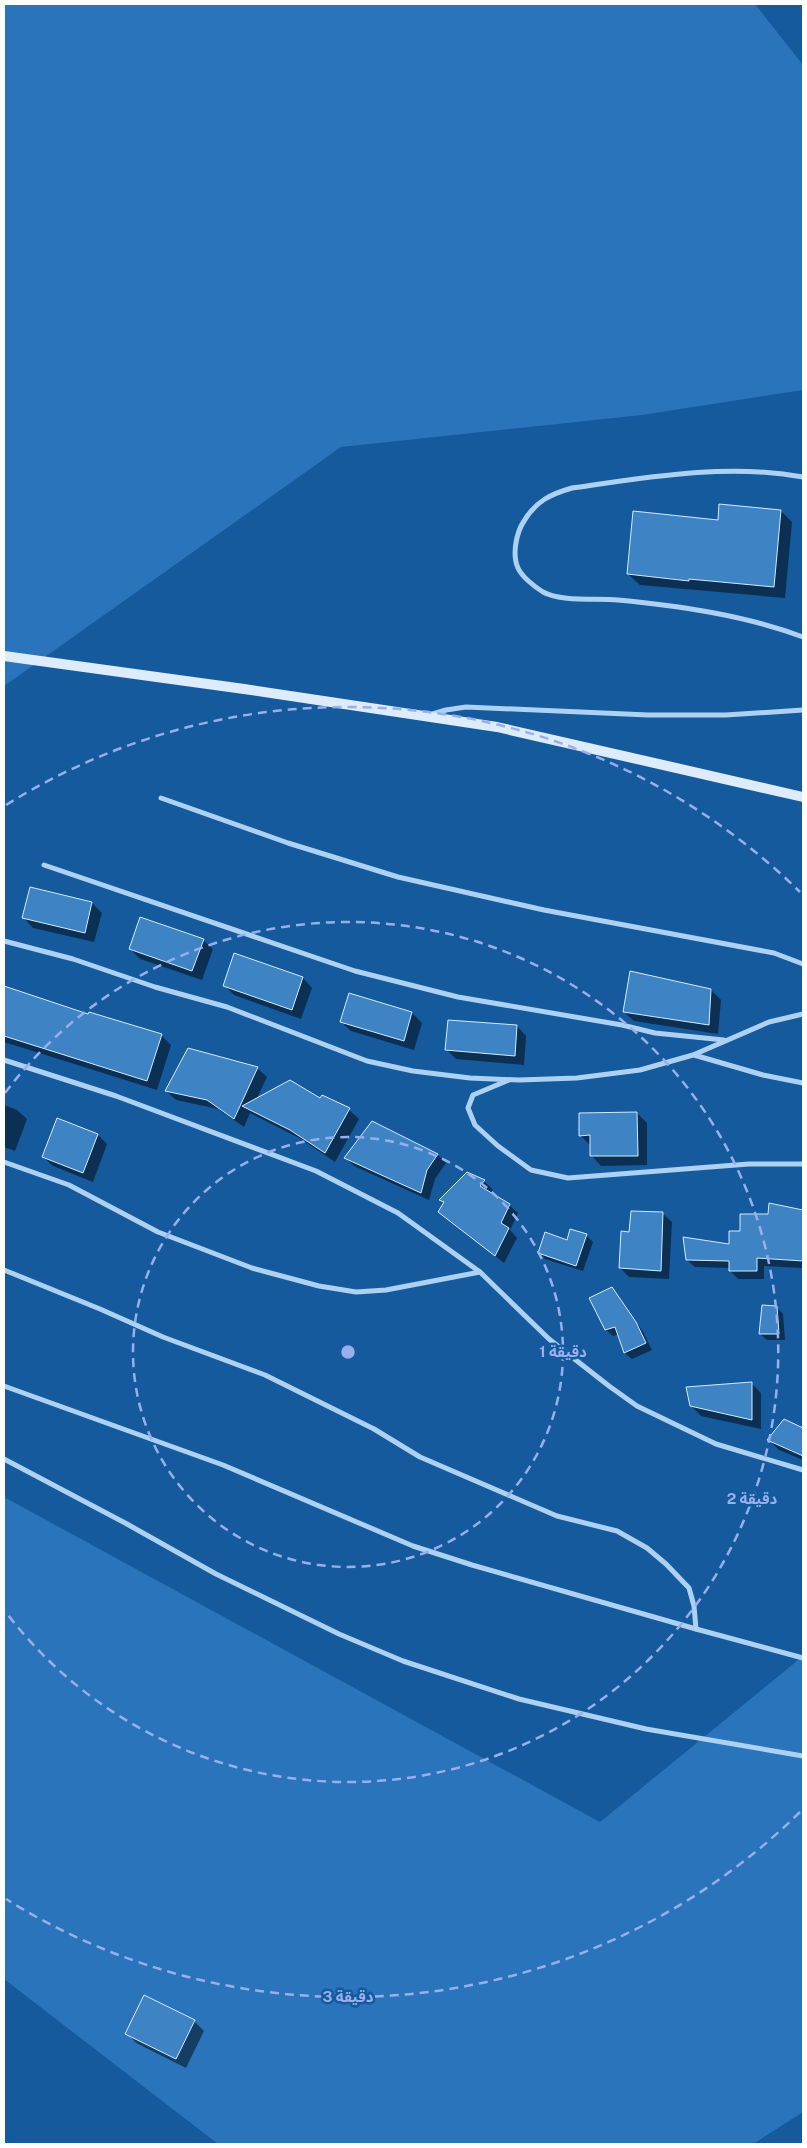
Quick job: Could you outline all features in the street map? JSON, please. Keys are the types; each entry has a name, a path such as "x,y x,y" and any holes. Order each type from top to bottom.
{"main road":[{"path":"4,656 497,727 803,797"}],"street":[{"path":"803,477 704,471 572,488 552,494 538,503 523,522 515,546 518,568 533,584 544,592 555,596 617,600 715,613 803,637"},
{"path":"427,717 446,710 466,707 648,715 726,714 803,710"},
{"path":"160,798 288,843 398,877 544,910 774,953 803,964"},
{"path":"44,865 354,971 458,997 622,1025 655,1034 726,1040"},
{"path":"4,941 73,959 155,987 227,1007 367,1061 413,1072 470,1078 577,1078 640,1070 693,1055 769,1022 803,1014"},
{"path":"693,1055 762,1075 803,1083"},
{"path":"4,1060 116,1096 316,1171 398,1213 480,1272 549,1339 637,1406 716,1444 803,1470"},
{"path":"512,1079 473,1096 468,1108 475,1126 531,1170 568,1178 749,1164 803,1164"},
{"path":"4,1162 69,1185 158,1232 252,1268 319,1286 356,1292 386,1290 480,1272"},
{"path":"4,1270 163,1337 265,1375 366,1424 420,1457 531,1505 557,1516 617,1531 647,1548 666,1564 689,1588 694,1606 696,1629"},
{"path":"4,1386 223,1465 413,1546 481,1568 803,1658"},
{"path":"4,1459 127,1524 216,1574 339,1634 403,1661 519,1699 646,1729 803,1756"}],"shaded area":[{"path":"4,4 755,4 803,65 803,390 642,415 341,447 4,686"},
{"path":"4,1497 600,1822 803,1656 803,2112 753,2144 218,2144 4,1979"}],"building":[{"path":"719,504 781,510 774,587 689,579 689,581 627,574 633,511 718,520"},
{"path":"30,887 92,902 85,933 22,918"},
{"path":"140,917 204,939 192,971 129,949"},
{"path":"234,953 303,977 292,1010 223,986"},
{"path":"630,971 711,989 709,1025 623,1012"},
{"path":"4,986 88,1014 89,1012 162,1034 147,1081 4,1036"},
{"path":"349,993 412,1012 404,1041 340,1022"},
{"path":"448,1020 517,1025 515,1056 445,1050"},
{"path":"188,1048 258,1067 234,1119 207,1100 165,1091"},
{"path":"290,1080 320,1098 322,1095 350,1108 325,1153 290,1130 242,1106"},
{"path":"637,1112 638,1156 590,1156 590,1135 579,1136 579,1113"},
{"path":"57,1118 98,1134 83,1173 42,1157"},
{"path":"372,1121 438,1154 427,1170 421,1193 344,1158"},
{"path":"467,1172 485,1180 480,1186 510,1204 501,1223 509,1228 495,1256 438,1212 444,1202 439,1200"},
{"path":"769,1203 803,1210 803,1261 757,1258 757,1271 729,1271 729,1261 686,1260 683,1237 729,1244 729,1231 740,1231 740,1214 768,1214"},
{"path":"631,1211 663,1212 661,1271 619,1268 621,1231 629,1232"},
{"path":"570,1229 587,1234 576,1266 538,1253 545,1232 567,1240"},
{"path":"612,1287 636,1322 646,1343 624,1353 615,1327 605,1330 589,1298"},
{"path":"762,1305 777,1306 779,1334 759,1334"},
{"path":"752,1382 752,1420 690,1406 686,1387"},
{"path":"784,1419 803,1428 803,1456 767,1440"},
{"path":"144,1995 195,2020 176,2059 125,2034"}]}
